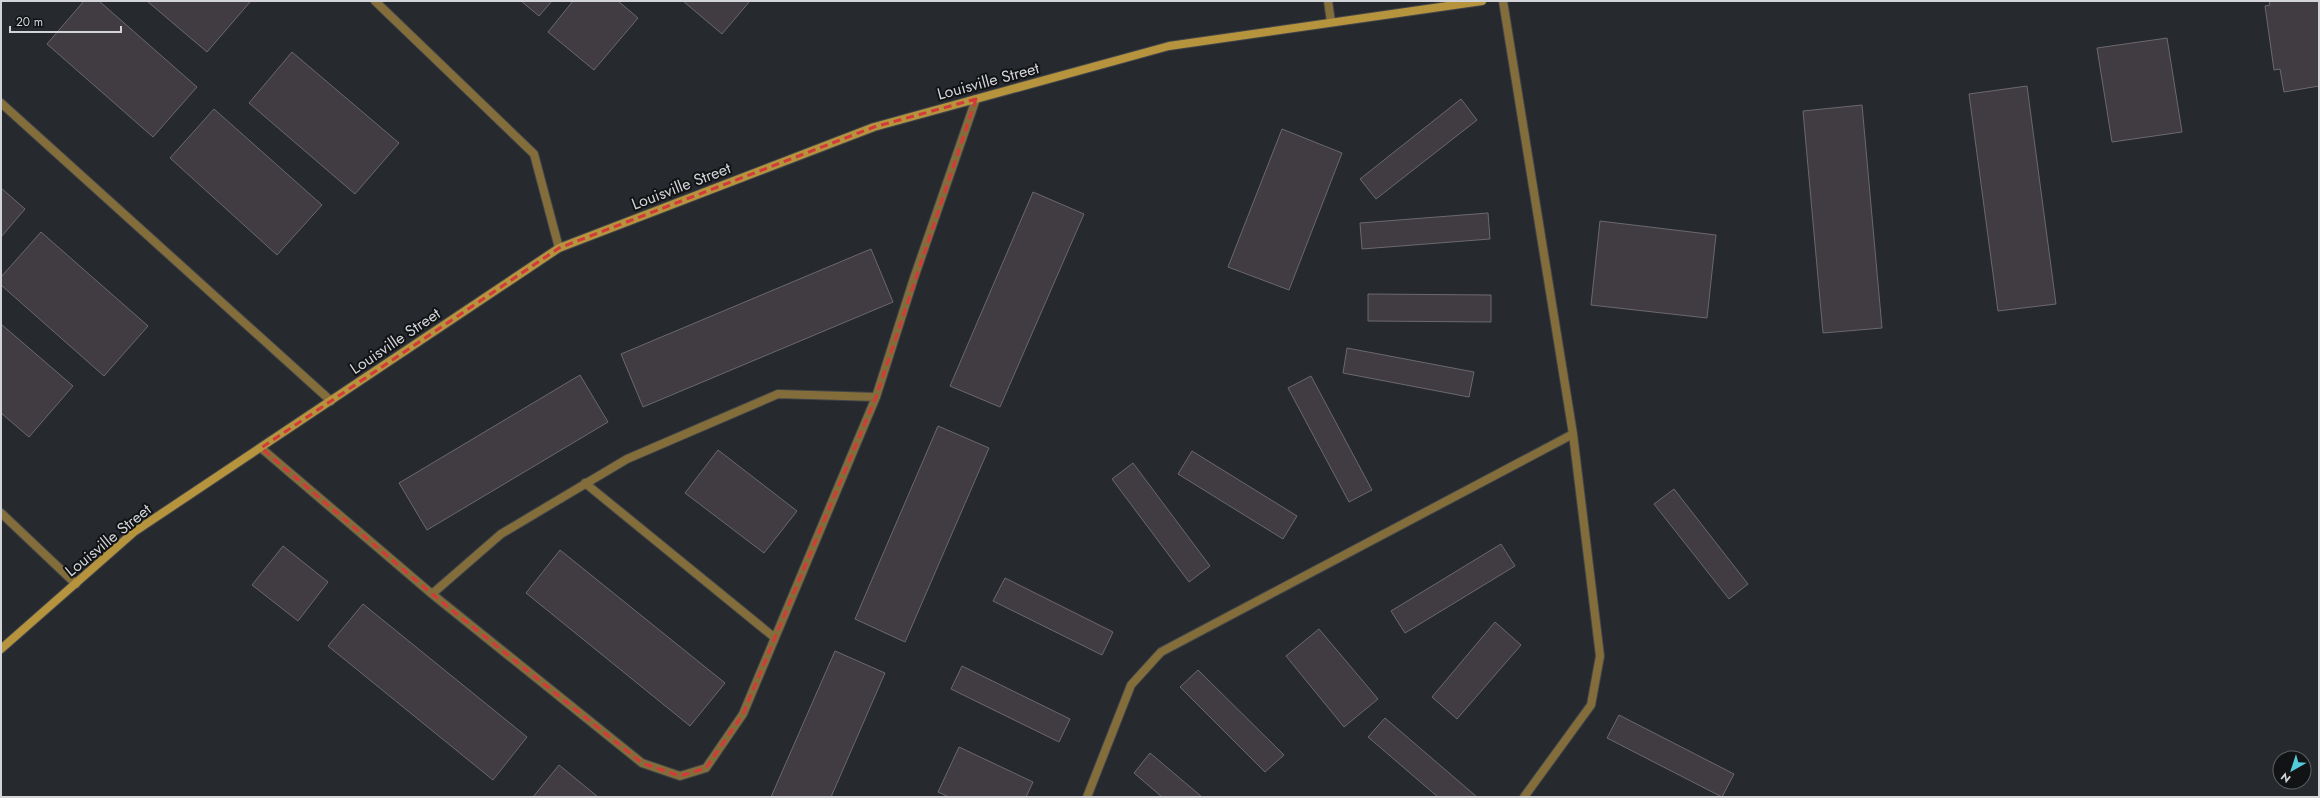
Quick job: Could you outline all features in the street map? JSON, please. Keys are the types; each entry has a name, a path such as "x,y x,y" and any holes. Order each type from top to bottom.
{"main road":[{"name":"Louisville Street","path":"1,649 134,532 559,248 874,127 1169,46 1482,1"}],"street":[{"path":"374,1 534,154 559,248"},
{"path":"1328,1 1331,22"},
{"path":"1502,1 1573,434 1600,656 1590,705 1524,797"},
{"path":"261,448 432,594 642,764 680,776 706,768 743,714 876,397 914,278 976,99"},
{"path":"1,103 331,401"},
{"path":"432,594 501,534 627,459 778,394 876,397"},
{"path":"1087,797 1131,685 1161,652 1573,434"},
{"path":"585,483 775,638"},
{"path":"1,513 76,584"}],"highlighted area":[{"path":"976,99 876,397 743,714 706,768 680,776 642,763 432,594 261,448 559,248 874,127"}],"building":[{"path":"84,1 99,1 197,87 153,137 47,44"},
{"path":"147,1 250,1 250,2 207,52"},
{"path":"521,1 552,1 539,16"},
{"path":"573,1 618,1 638,18 594,70 548,32"},
{"path":"683,1 750,1 722,34"},
{"path":"2269,1 2319,1 2319,86 2284,92 2280,69 2274,70 2265,6 2270,5"},
{"path":"2167,38 2182,132 2112,142 2097,48"},
{"path":"292,52 399,143 355,194 249,103"},
{"path":"2027,86 2056,304 1998,311 1969,94"},
{"path":"1461,99 1477,120 1376,199 1360,179"},
{"path":"1862,105 1882,328 1823,333 1803,111"},
{"path":"214,109 322,205 277,255 170,158"},
{"path":"1282,129 1342,153 1289,290 1228,267"},
{"path":"1,188 25,209 1,237"},
{"path":"1033,192 1084,214 1000,407 950,386"},
{"path":"1488,213 1490,239 1362,249 1360,223"},
{"path":"1600,221 1716,235 1707,318 1591,305"},
{"path":"41,232 148,326 104,376 1,285 1,277"},
{"path":"871,249 893,302 643,407 621,354"},
{"path":"1368,294 1491,295 1491,322 1368,321"},
{"path":"1,324 73,386 29,437 1,413"},
{"path":"1347,348 1474,372 1469,397 1343,373"},
{"path":"580,375 608,422 427,530 399,483"},
{"path":"1311,376 1372,490 1349,502 1288,388"},
{"path":"938,426 989,448 905,642 855,619"},
{"path":"718,450 797,511 764,553 685,493"},
{"path":"1192,451 1297,516 1283,539 1178,474"},
{"path":"1133,463 1210,566 1189,582 1112,479"},
{"path":"1674,489 1748,584 1729,599 1654,504"},
{"path":"1501,544 1515,566 1405,633 1391,611"},
{"path":"283,546 328,582 298,621 252,585"},
{"path":"560,550 725,683 690,726 526,593"},
{"path":"1005,578 1113,632 1102,655 993,601"},
{"path":"363,604 527,737 493,780 328,646"},
{"path":"1495,622 1521,645 1457,719 1432,697"},
{"path":"1319,629 1378,699 1344,727 1286,656"},
{"path":"835,651 885,673 831,797 771,797"},
{"path":"962,666 1070,719 1059,742 951,689"},
{"path":"1198,670 1284,755 1265,772 1180,687"},
{"path":"1619,715 1734,774 1722,797 1607,738"},
{"path":"1385,718 1477,797 1438,797 1368,737"},
{"path":"959,747 1033,782 1026,797 949,797 938,792"},
{"path":"1150,753 1202,797 1162,797 1134,773"},
{"path":"559,765 598,797 533,797"}]}
